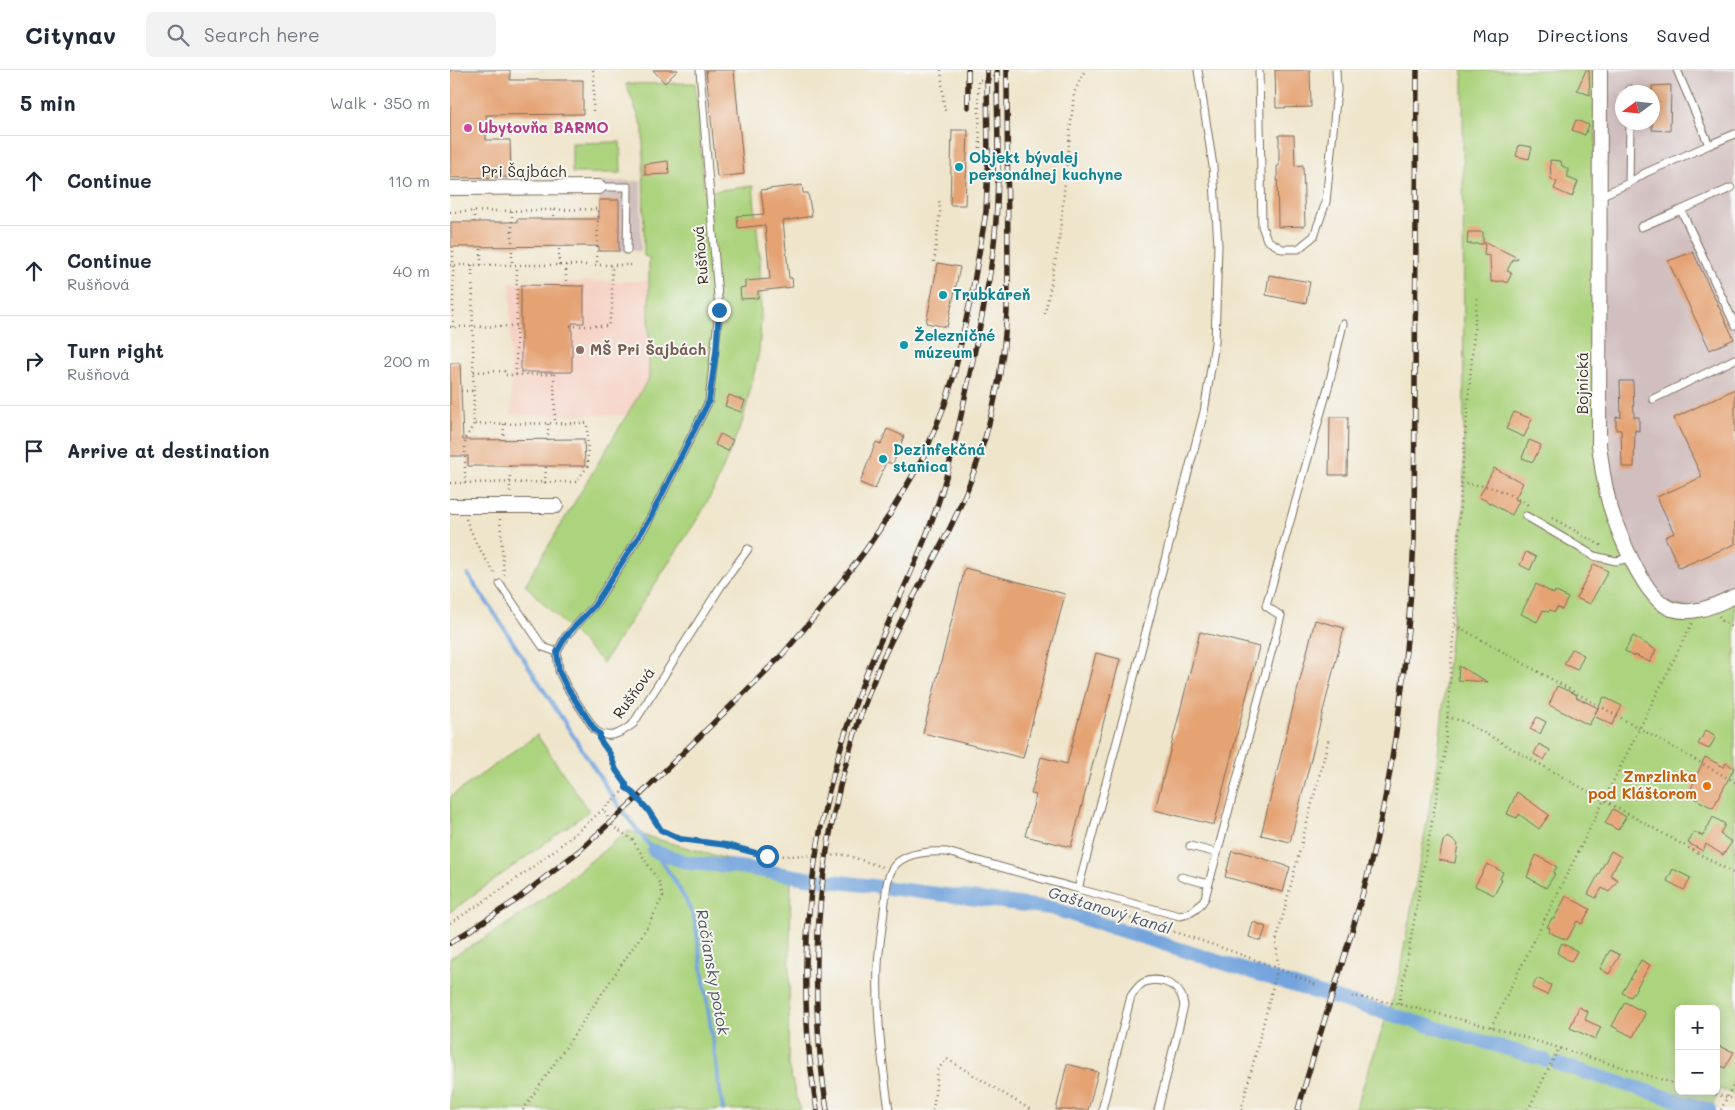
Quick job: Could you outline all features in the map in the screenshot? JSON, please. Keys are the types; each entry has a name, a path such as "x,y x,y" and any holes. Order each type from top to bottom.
{"street":[{"name":"Bojnická","path":"1600,70 1599,446 1603,476 1611,507 1631,558 1658,601 1671,609 1694,611 1735,596"},
{"name":"Pri Šajbách","path":"450,188 599,188"},
{"path":"455,506 556,506"}],"lane":[{"name":"Rušňová","path":"700,70 719,310 716,352 709,401 648,522 594,606 566,636 557,652 559,671 566,686 595,730 600,734 608,736 617,735 632,724 721,586 748,549"},
{"path":"1080,889 1202,421 1216,343 1218,245 1213,166 1198,70"},
{"path":"1259,70 1262,226 1267,240 1282,248 1298,249 1314,236 1326,202 1337,90 1336,70"},
{"path":"1677,70 1709,145"},
{"path":"1629,183 1630,130"},
{"path":"1600,197 1645,173 1735,134"},
{"path":"599,188 628,187 627,250"},
{"path":"1640,227 1731,188"},
{"path":"1681,210 1735,325"},
{"path":"889,1110 881,1060 878,964 888,880 896,864 907,857 933,851 947,852 1180,916 1192,913 1199,908 1205,898 1281,616 1266,606 1329,384 1343,324"},
{"path":"1653,398 1735,359"},
{"path":"1526,516 1594,556 1616,561 1631,558"},
{"path":"500,584 543,648 557,652"},
{"path":"1190,846 1217,853"},
{"path":"1181,877 1208,884"},
{"path":"1102,1110 1131,996 1145,982 1155,980 1166,982 1176,988 1182,996 1184,1006 1158,1110"}],"path":[{"path":"593,70 593,111"},
{"path":"941,70 944,108 947,114"},
{"path":"980,148 978,80 993,79 993,70"},
{"path":"1046,314 1059,242 1074,93 1084,70"},
{"path":"934,262 940,198"},
{"path":"450,212 598,209 597,265"},
{"path":"554,210 554,219"},
{"path":"474,211 474,222"},
{"path":"512,211 512,265"},
{"path":"453,247 452,327 517,326"},
{"path":"481,247 481,265"},
{"path":"559,247 559,265"},
{"path":"452,265 631,265"},
{"path":"464,483 465,439 474,424 472,265"},
{"path":"516,375 517,265"},
{"path":"566,265 566,285"},
{"path":"570,326 608,326 612,311 612,265"},
{"path":"1399,1004 1445,750 1461,484 1477,298"},
{"path":"474,372 504,371 505,375 554,373 555,423"},
{"path":"461,391 474,391"},
{"path":"548,423 548,440"},
{"path":"450,483 576,482 588,466 587,423 474,424"},
{"path":"503,440 504,424"},
{"path":"500,584 504,574 505,506 510,483 510,466"},
{"path":"545,483 546,466"},
{"path":"455,506 500,584"},
{"path":"1716,604 1716,611 1722,621 1735,629"},
{"path":"1491,1027 1692,625 1694,611"},
{"path":"1454,625 1735,782"},
{"path":"1447,717 1463,721 1735,874"},
{"path":"600,734 600,740 610,754 616,770 626,784 626,788 648,810 661,830 680,839 726,845 767,856 846,856 892,871"},
{"path":"1241,1110 1278,967 1276,942 1329,738"},
{"path":"450,923 481,904 574,835 604,810 626,788"},
{"path":"523,1110 649,924 663,896 660,884 632,839 613,827 604,810"},
{"path":"1080,889 1098,909 1175,932 1278,967 1316,985"},
{"path":"1352,996 1399,1004 1491,1027 1675,1084"},
{"path":"1528,1110 1559,1048"},
{"path":"933,1110 938,1069 947,1060 1032,1110"},
{"path":"1722,1108 1735,1082"},
{"path":"1716,1095 1735,1099"}],"shaded area":[{"path":"1595,70 1735,70 1735,597 1702,612 1652,599 1599,477"},
{"path":"641,181 641,251 619,251 619,200 599,200 599,182"},
{"name":"MŠ Pri Šajbách","path":"648,281 649,378 626,415 511,415 510,282"}],"green space":[{"path":"1463,70 1595,70 1599,477 1652,599 1702,612 1735,597 1735,1095 1720,1089 1720,1005 1675,1005 1675,1095 1717,1095 1710,1110 1355,1110 1397,986 1436,773 1464,508"},
{"path":"695,83 704,192 753,186 760,262 761,319 759,352 743,420 715,487 700,515 603,663 525,585 649,378 649,257 644,256 643,128 626,84"},
{"path":"620,142 621,173 572,173 572,143"},
{"path":"537,735 589,811 450,912 450,797"},
{"path":"628,831 791,877 788,1065 800,1110 450,1110 450,958 500,929 546,897"}],"building":[{"name":"Ubytovňa BARMO","path":"450,70 510,70 510,80 583,80 583,114 486,115 486,140 510,140 511,177 450,178"},
{"path":"653,70 678,70 665,83"},
{"path":"706,70 734,70 744,174 717,177"},
{"path":"1275,70 1310,70 1311,107 1276,108"},
{"path":"1586,70 1589,70 1590,95 1577,90"},
{"path":"1671,85 1670,131 1652,130 1660,130 1660,86"},
{"path":"1576,120 1589,125 1585,135 1572,130"},
{"name":"Objekt bývalej personálnej kuchyne","path":"952,130 968,130 965,205 950,205"},
{"path":"1279,135 1294,135 1295,166 1303,165 1305,226 1278,227 1277,166 1279,166"},
{"path":"1519,145 1532,147 1529,159 1516,156"},
{"path":"1550,160 1561,161 1562,166 1568,169 1568,178 1578,182 1572,197 1554,189 1557,182 1551,179"},
{"path":"668,161 669,174 645,175 645,164"},
{"path":"802,185 803,193 808,193 812,216 783,221 789,278 792,278 793,287 758,291 758,298 741,299 740,288 745,287 745,281 770,279 765,225 738,228 737,216 764,214 761,190"},
{"path":"599,200 619,200 619,251 599,251 599,246 451,247 451,222 517,222 517,219 599,219"},
{"path":"1468,232 1483,232 1483,244 1467,244"},
{"path":"1485,242 1518,258 1517,260 1513,259 1507,271 1512,273 1507,283 1503,281 1491,282 1490,256 1484,255"},
{"path":"1693,252 1734,339 1710,350 1668,261"},
{"name":"Trubkáreň","path":"938,263 960,267 947,327 926,323"},
{"path":"1269,275 1310,282 1306,303 1266,295"},
{"path":"521,285 584,286 584,323 572,323 572,372 521,372"},
{"path":"450,363 460,363 463,440 584,439 585,466 468,466 468,456 450,456"},
{"path":"1620,381 1633,381 1634,417 1639,417 1639,431 1635,430 1634,467 1622,467 1621,430 1616,430 1616,417 1621,417"},
{"path":"1735,389 1735,544 1679,568 1665,537 1674,533 1657,497 1702,477 1674,418"},
{"path":"729,395 745,401 741,412 725,406"},
{"path":"1514,412 1532,419 1524,437 1506,429"},
{"path":"1330,417 1348,417 1347,475 1329,475"},
{"name":"Dezinfekčná stanica","path":"887,429 904,436 893,464 886,462 875,489 860,483 876,442 881,444"},
{"path":"720,434 733,440 728,451 715,445"},
{"path":"1529,440 1541,445 1533,462 1522,458"},
{"path":"1494,468 1523,483 1515,499 1519,501 1512,515 1479,497"},
{"path":"1526,552 1536,557 1530,570 1520,565"},
{"path":"1594,564 1608,571 1590,604 1576,598"},
{"path":"965,568 1065,594 1023,758 923,733"},
{"path":"1536,584 1554,594 1555,591 1568,598 1562,610 1557,607 1555,612 1543,610 1537,622 1521,614"},
{"path":"1315,620 1344,628 1290,842 1261,835"},
{"path":"1200,632 1259,647 1214,825 1155,810"},
{"path":"1633,636 1656,650 1650,662 1635,655 1634,657 1625,651"},
{"path":"1572,649 1584,655 1577,670 1564,664"},
{"path":"1096,653 1120,659 1071,847 1025,836 1036,795 1031,794 1041,757 1067,764"},
{"path":"1459,666 1488,682 1458,680"},
{"path":"1557,686 1577,695 1576,697 1598,708 1589,725 1549,705"},
{"path":"1604,697 1622,706 1612,725 1594,716"},
{"path":"1537,717 1546,722 1540,734 1530,729"},
{"path":"1706,730 1716,736 1709,749 1698,744"},
{"path":"1539,744 1550,750 1544,760 1534,754"},
{"path":"1705,757 1724,767 1726,763 1734,768 1713,808 1688,795"},
{"path":"1517,792 1549,815 1539,829 1519,814 1517,818 1507,814"},
{"path":"1613,809 1626,817 1618,830 1605,823"},
{"path":"1713,817 1725,824 1720,834 1732,842 1723,855 1706,844 1703,851 1688,843 1694,832 1703,836"},
{"path":"1448,837 1458,844 1455,863 1439,860 1443,841"},
{"path":"1232,851 1238,853 1239,851 1290,867 1283,892 1225,877"},
{"path":"1611,851 1621,857 1610,875 1618,880 1609,892 1602,888 1596,898 1588,894"},
{"path":"1536,855 1557,867 1546,888 1527,877"},
{"path":"1487,864 1503,872 1500,879 1502,880 1494,895 1475,886"},
{"path":"1673,869 1691,878 1684,890 1667,881"},
{"path":"1566,896 1590,909 1582,924 1577,921 1567,940 1548,932 1550,928 1547,927 1552,918 1554,919"},
{"path":"1253,922 1266,927 1261,941 1249,937"},
{"path":"1562,943 1577,951 1571,962 1557,953"},
{"path":"1610,950 1620,955 1609,974 1600,969"},
{"path":"1641,960 1650,965 1631,997 1622,993"},
{"path":"1537,978 1551,985 1547,995 1532,988"},
{"path":"1625,1002 1645,1014 1633,1037 1612,1026"},
{"path":"1579,1007 1588,1012 1585,1020 1601,1027 1595,1039 1570,1028"},
{"path":"1720,1047 1734,1052 1725,1068 1720,1065"},
{"path":"1067,1064 1098,1072 1088,1110 1056,1110"}],"waterway":[{"name":"Račiansky potok","path":"468,575 612,796 658,856 688,904 695,921 723,1110"},
{"name":"Gaštanový kanál","path":"654,851 688,863 739,867 807,878 1051,908 1298,987 1545,1060"},
{"name":"Gaštanový kanál","path":"1558,1064 1709,1110"}],"railway":[{"path":"968,70 968,107"},
{"path":"450,943 515,901 579,851 636,799 782,655 816,615 865,551 890,514 923,458 945,404 954,375 973,288 986,212 988,162 987,70"},
{"path":"817,1110 810,1057 806,1003 806,950 818,843 829,790 843,739 871,663 933,519 958,432 992,258 998,183 997,70"},
{"path":"827,1110 820,1054 817,997 818,940 822,884 843,772 860,718 880,665 949,530 974,471 984,441 999,379 1004,348 1008,284 1007,70"},
{"path":"1298,1110 1369,871 1385,800 1402,689 1414,540 1417,70"}],"place":[{"name":"Ubytovňa BARMO","path":"468,128"},
{"name":"Objekt bývalej personálnej kuchyne","path":"959,167"},
{"name":"Trubkáreň","path":"943,295"},
{"name":"Železničné múzeum","path":"904,345"},
{"name":"MŠ Pri Šajbách","path":"580,350"},
{"name":"Dezinfekčná stanica","path":"883,459"},
{"name":"Zmrzlinka pod Kláštorom","path":"1707,786"}],"route":[{"path":"719,310 716,352 709,401 648,522 594,606 566,636 557,652 557,661 559,671 566,686 595,730 600,734 600,740 608,749 616,770 626,784 626,788 648,810 661,830 680,839 726,845 767,856"}]}
